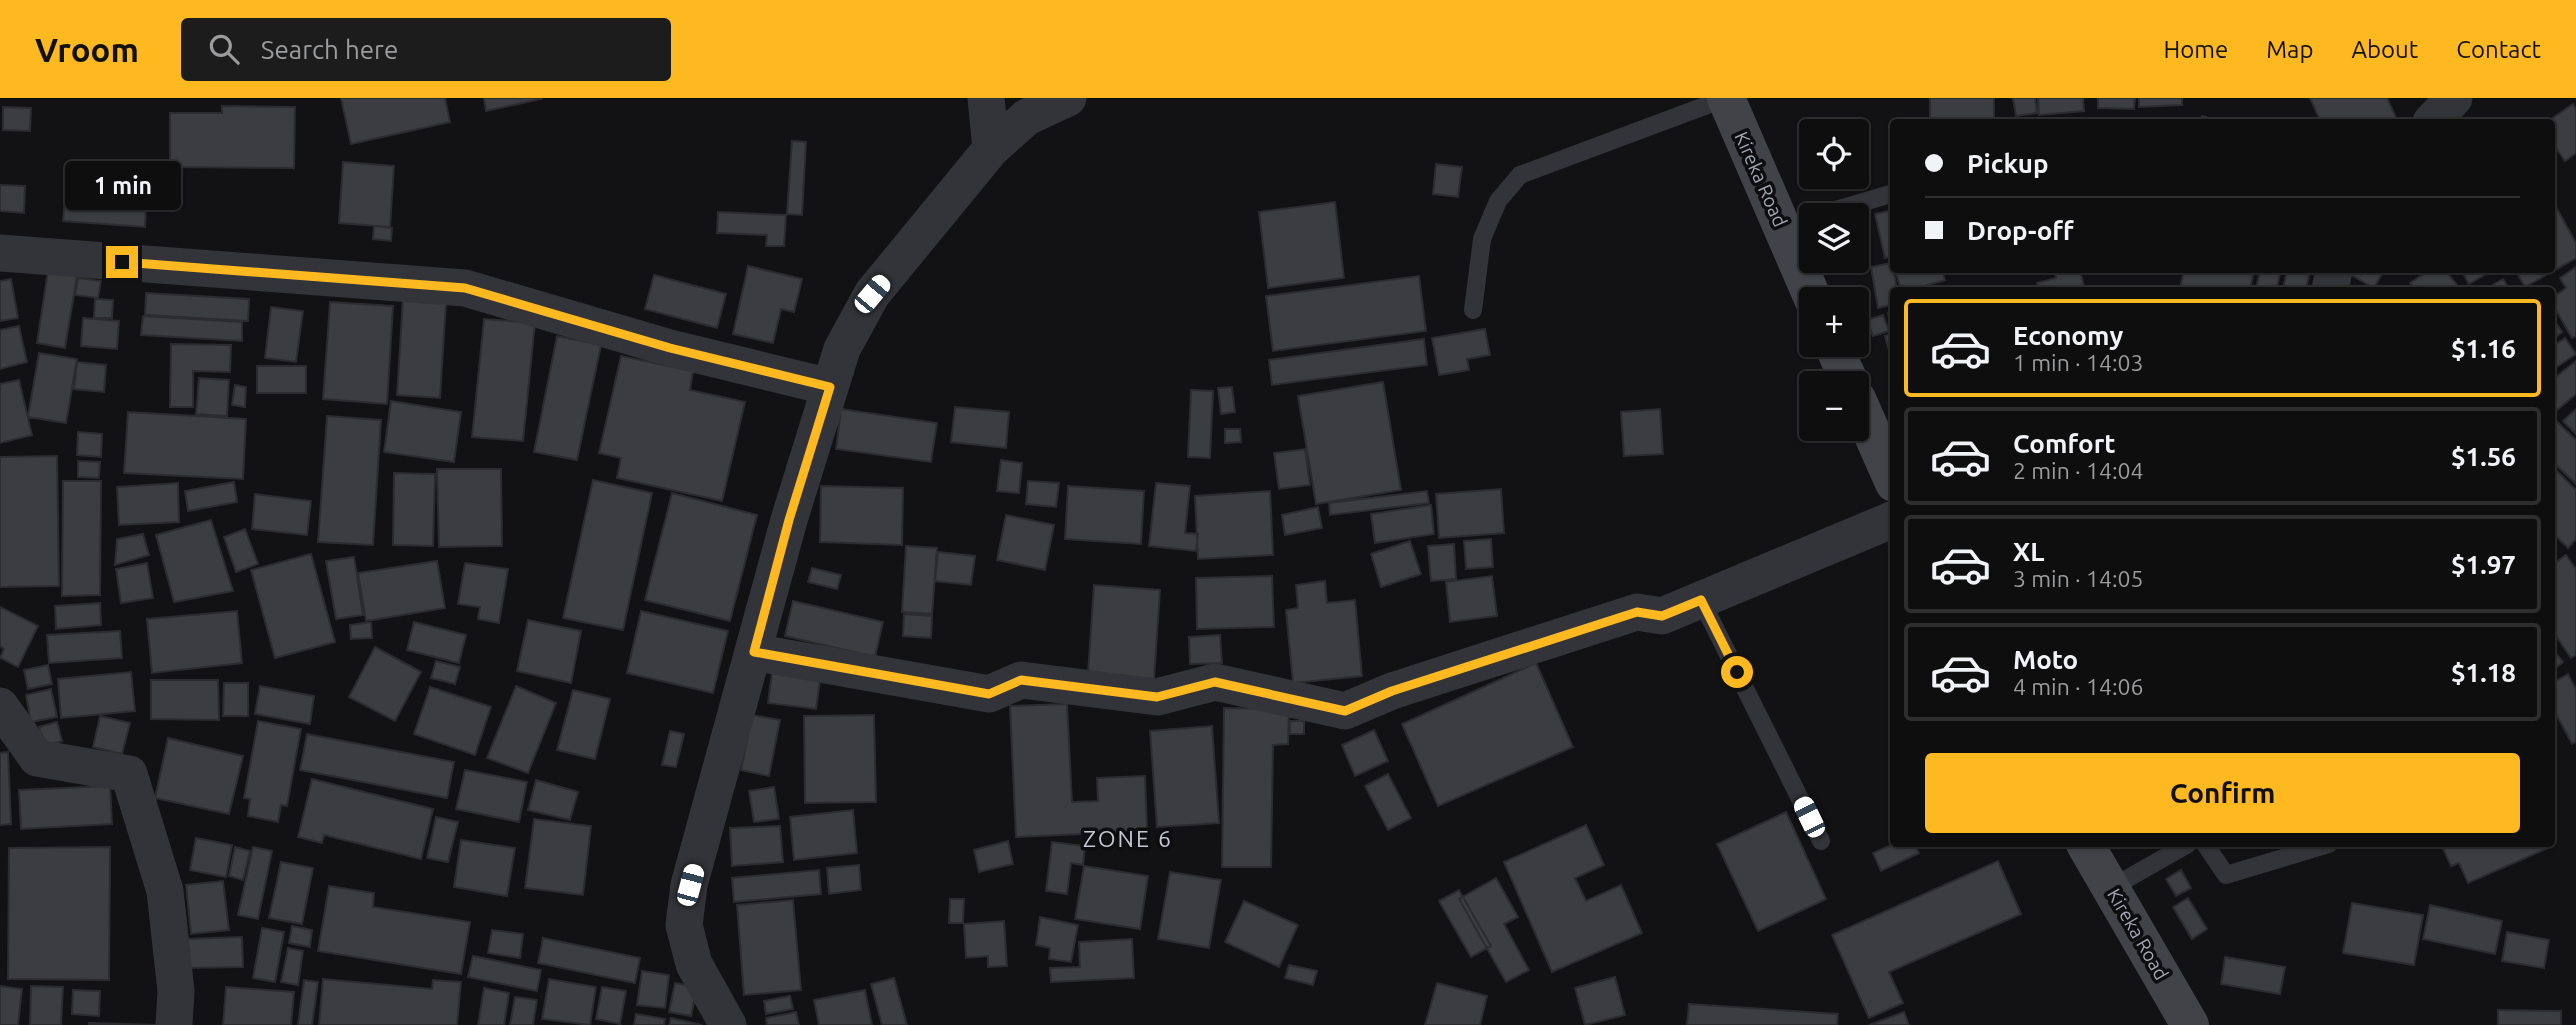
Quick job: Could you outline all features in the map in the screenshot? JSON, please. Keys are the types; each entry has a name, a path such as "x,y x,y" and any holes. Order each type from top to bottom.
{"main road":[{"name":"Kireka Road","path":"1726,98 1796,222 1811,287"},
{"path":"1869,426 1890,474"},
{"name":"Kireka Road","path":"2087,847 2190,1025"}],"street":[{"path":"986,98 991,149"},
{"path":"728,1025 694,964 684,925 690,885 789,520 842,349 872,294 991,149 1027,117 1068,98"},
{"path":"2434,119 2454,98"},
{"path":"0,253 465,288 670,348 830,387"},
{"path":"754,652 989,694 1021,680 1157,697 1215,682 1345,711 1392,691 1637,612 1662,616 1890,521"},
{"path":"0,706 37,758 129,774 165,891 176,991 174,1025"}],"lane":[{"path":"1473,310 1482,239 1498,201 1520,175 1726,98"},
{"path":"1860,203 1890,194"},
{"path":"1701,600 1821,841"},
{"path":"2111,888 2183,847"},
{"path":"2208,847 2226,875 2319,847"}],"building":[{"path":"341,98 445,98 450,122 351,144"},
{"path":"484,98 540,98 541,99 486,111"},
{"path":"1930,98 1994,98 1994,119 1930,119"},
{"path":"2013,98 2035,98 2037,113 2016,116"},
{"path":"2038,98 2083,98 2084,111 2039,115"},
{"path":"2098,98 2135,98 2134,109 2098,108"},
{"path":"2139,98 2182,98 2182,105 2139,107"},
{"path":"2310,98 2387,98 2397,119 2320,119"},
{"path":"2573,104 2576,109 2576,153 2565,161 2555,146 2555,119 2551,119"},
{"path":"222,106 295,107 294,168 170,167 170,113 222,113"},
{"path":"3,107 31,108 30,131 3,130"},
{"path":"792,141 806,142 802,215 787,214"},
{"path":"343,162 394,166 390,227 339,223"},
{"path":"1436,164 1462,167 1458,197 1433,194"},
{"path":"0,185 25,186 24,213 0,211"},
{"path":"65,199 146,205 145,227 63,221"},
{"path":"1335,202 1344,278 1268,288 1259,212"},
{"path":"2555,205 2576,243 2576,258 2555,270"},
{"path":"1890,211 1890,257 1885,258 1875,214"},
{"path":"718,212 786,215 784,246 766,246 767,235 717,233"},
{"path":"374,226 392,228 391,241 373,239"},
{"path":"1890,263 1890,273 1894,273 1896,287 1890,287 1890,305 1878,308 1871,267"},
{"path":"748,266 802,279 794,312 781,309 773,343 733,334"},
{"path":"2576,267 2576,336 2572,338 2555,308 2555,296 2566,288 2560,278"},
{"path":"48,271 77,276 65,348 37,343"},
{"path":"1896,273 1943,273 1945,280 1920,287 1900,287"},
{"path":"2055,273 2081,273 2084,287 2038,287 2037,283 2056,278"},
{"path":"2183,273 2253,273 2251,287 2180,287"},
{"path":"2259,273 2280,273 2277,287 2257,287"},
{"path":"2286,273 2309,273 2307,287 2283,287"},
{"path":"2348,273 2382,273 2372,287"},
{"path":"2425,273 2447,273 2459,287 2413,287 2410,283"},
{"path":"2463,273 2488,273 2469,284"},
{"path":"2517,273 2550,273 2525,287"},
{"path":"654,275 726,294 717,328 645,309"},
{"path":"1419,276 1426,331 1273,351 1266,296"},
{"path":"78,278 101,281 98,298 75,295"},
{"path":"11,279 18,318 0,321 0,281"},
{"path":"2503,279 2508,287 2489,287"},
{"path":"146,293 249,299 248,321 145,315"},
{"path":"95,299 113,300 112,318 94,318"},
{"path":"403,299 446,302 440,398 397,395"},
{"path":"330,302 393,306 387,404 323,399"},
{"path":"271,307 303,311 296,362 265,358"},
{"path":"1883,315 1889,331 1873,336 1869,319"},
{"path":"143,316 242,322 242,341 141,335"},
{"path":"83,318 119,321 117,349 81,346"},
{"path":"484,319 535,323 523,441 472,437"},
{"path":"2555,322 2562,332 2555,338"},
{"path":"19,326 27,362 0,369 0,330"},
{"path":"1485,329 1490,355 1467,359 1469,370 1439,375 1432,338"},
{"path":"1890,334 1890,354 1885,336"},
{"path":"557,336 601,345 577,460 534,452"},
{"path":"2565,338 2576,354 2555,368 2555,345"},
{"path":"1424,339 1427,365 1272,385 1269,360"},
{"path":"171,344 231,345 230,372 193,371 193,407 170,407"},
{"path":"39,353 77,359 66,423 28,417"},
{"path":"621,356 693,371 690,390 745,402 722,501 617,478 621,458 599,453"},
{"path":"2576,361 2576,394 2557,410 2555,408 2555,378"},
{"path":"77,362 106,365 104,392 74,389"},
{"path":"257,366 306,366 306,393 257,393"},
{"path":"199,378 229,380 227,416 196,414"},
{"path":"19,380 32,435 0,443 0,384"},
{"path":"1383,382 1401,490 1316,504 1298,396"},
{"path":"235,385 246,387 245,407 232,405"},
{"path":"1232,387 1235,412 1221,414 1218,388"},
{"path":"1191,390 1213,391 1210,458 1188,457"},
{"path":"391,401 461,412 454,462 384,452"},
{"path":"955,407 1009,412 1006,448 951,442"},
{"path":"841,409 937,423 931,462 836,449"},
{"path":"1660,409 1663,454 1624,456 1621,412"},
{"path":"2576,409 2576,434 2563,421"},
{"path":"128,412 246,419 243,479 124,473"},
{"path":"327,416 381,420 373,545 318,542"},
{"path":"2555,420 2576,440 2576,484 2555,464"},
{"path":"1225,429 1240,429 1241,442 1225,443"},
{"path":"78,432 102,434 101,457 77,455"},
{"path":"1305,449 1310,485 1279,489 1274,453"},
{"path":"57,456 59,586 0,587 0,457"},
{"path":"1001,460 1022,463 1019,493 997,491"},
{"path":"78,461 100,462 99,478 78,477"},
{"path":"437,469 501,469 502,546 439,547"},
{"path":"2555,469 2576,490 2576,539 2568,548 2555,535"},
{"path":"394,473 435,474 433,546 393,545"},
{"path":"593,480 652,493 623,630 563,618"},
{"path":"63,481 101,481 100,595 62,596"},
{"path":"1028,481 1059,483 1056,507 1026,504"},
{"path":"234,482 237,502 188,511 185,491"},
{"path":"178,483 179,522 119,525 117,487"},
{"path":"1156,483 1190,486 1185,533 1198,534 1196,551 1149,546"},
{"path":"821,486 903,488 902,545 820,542"},
{"path":"1068,486 1144,491 1141,544 1065,539"},
{"path":"1501,489 1504,533 1439,538 1436,494"},
{"path":"1270,491 1273,555 1198,559 1195,496"},
{"path":"1427,491 1429,503 1330,515 1329,503"},
{"path":"672,493 757,515 730,621 645,600"},
{"path":"255,494 311,501 307,535 252,529"},
{"path":"1431,505 1434,534 1375,543 1371,514"},
{"path":"1318,507 1322,528 1285,535 1282,515"},
{"path":"1006,515 1054,525 1045,570 997,560"},
{"path":"211,520 233,591 174,602 156,535"},
{"path":"245,529 258,564 236,572 224,537"},
{"path":"143,534 149,555 115,565 117,539"},
{"path":"1491,539 1493,567 1466,569 1464,541"},
{"path":"1410,541 1421,574 1381,587 1371,554"},
{"path":"1454,544 1456,579 1431,581 1428,546"},
{"path":"906,546 937,548 932,614 902,612"},
{"path":"938,552 975,556 971,585 935,581"},
{"path":"311,554 335,642 275,658 251,570"},
{"path":"2566,555 2576,569 2576,655 2571,658 2555,634 2555,563"},
{"path":"354,557 363,615 336,619 326,561"},
{"path":"437,561 445,608 366,621 358,573"},
{"path":"147,563 153,598 121,603 116,569"},
{"path":"465,563 508,569 499,623 478,619 480,607 458,604"},
{"path":"812,568 841,575 837,589 808,582"},
{"path":"1272,576 1274,627 1197,629 1196,578"},
{"path":"1492,576 1497,616 1450,622 1446,582"},
{"path":"1325,581 1327,603 1355,600 1362,676 1293,683 1286,610 1298,608 1296,585"},
{"path":"1094,585 1160,590 1154,679 1088,674"},
{"path":"793,601 883,622 875,657 785,636"},
{"path":"100,603 101,625 56,629 55,606"},
{"path":"0,607 38,626 18,667 0,658 4,649 0,646"},
{"path":"237,611 242,663 152,673 147,619"},
{"path":"641,611 728,631 713,693 627,673"},
{"path":"904,614 932,616 931,638 903,636"},
{"path":"528,620 581,631 571,683 517,671"},
{"path":"371,622 372,638 351,639 350,625"},
{"path":"414,622 466,635 459,663 407,650"},
{"path":"120,631 122,658 49,663 47,635"},
{"path":"1220,635 1222,663 1190,664 1189,637"},
{"path":"375,647 421,672 395,721 349,697"},
{"path":"2555,652 2563,662 2555,669"},
{"path":"436,661 460,667 455,684 431,678"},
{"path":"1536,663 1573,747 1438,806 1402,724"},
{"path":"48,665 52,684 28,689 24,670"},
{"path":"131,672 135,711 61,718 58,679"},
{"path":"772,673 820,680 816,709 768,703"},
{"path":"2568,674 2576,689 2576,742 2572,744 2555,712 2555,681"},
{"path":"151,680 218,680 219,720 151,719"},
{"path":"224,683 248,683 248,716 223,716"},
{"path":"260,686 314,696 310,724 255,714"},
{"path":"516,686 556,703 528,773 487,758"},
{"path":"430,687 491,707 475,755 414,734"},
{"path":"51,689 57,717 31,722 26,695"},
{"path":"573,690 610,699 595,759 557,750"},
{"path":"1067,704 1072,802 1098,801 1097,778 1145,776 1147,831 1016,837 1010,706"},
{"path":"1224,708 1289,712 1288,744 1273,745 1271,867 1222,867"},
{"path":"752,715 780,720 769,776 741,770"},
{"path":"874,715 876,802 805,803 804,716"},
{"path":"100,716 130,723 122,754 93,747"},
{"path":"258,721 301,729 287,806 281,805 278,822 248,816 250,799 244,798"},
{"path":"1290,721 1304,721 1304,734 1290,734"},
{"path":"57,722 62,741 44,746 39,727"},
{"path":"1212,726 1219,823 1157,827 1150,731"},
{"path":"1374,730 1388,761 1355,776 1342,745"},
{"path":"670,731 684,734 676,767 662,765"},
{"path":"307,734 454,762 447,798 300,770"},
{"path":"168,738 243,756 229,814 155,798"},
{"path":"8,752 11,824 0,825 0,753"},
{"path":"465,770 527,782 519,822 456,809"},
{"path":"1388,774 1411,818 1388,830 1365,786"},
{"path":"312,779 433,809 421,859 324,835 322,843 298,837"},
{"path":"536,780 578,792 570,820 528,810"},
{"path":"110,786 112,824 21,829 19,790"},
{"path":"774,787 779,819 754,822 749,791"},
{"path":"853,810 857,853 794,860 790,817"},
{"path":"1786,812 1826,899 1758,931 1717,844"},
{"path":"436,817 458,822 448,862 427,858"},
{"path":"534,819 591,826 583,895 525,888"},
{"path":"1586,825 1604,865 1575,878 1586,901 1621,885 1642,933 1552,972 1504,862"},
{"path":"780,826 783,862 732,866 730,828"},
{"path":"196,838 232,845 226,877 190,870"},
{"path":"461,840 515,848 507,896 454,887"},
{"path":"1008,841 1013,864 979,872 974,850"},
{"path":"1052,842 1085,846 1083,865 1071,863 1067,894 1046,891"},
{"path":"1890,846 1916,847 1919,853 1881,871 1873,853"},
{"path":"110,847 109,980 8,979 9,848"},
{"path":"235,847 250,851 243,880 229,876"},
{"path":"253,847 272,851 258,919 238,915"},
{"path":"2442,847 2548,848 2468,883 2459,863 2451,866"},
{"path":"1998,861 2021,914 1889,972 1903,1003 1869,1018 1832,935"},
{"path":"281,862 313,868 302,924 269,918"},
{"path":"859,865 861,890 829,894 827,868"},
{"path":"1084,866 1148,876 1140,929 1075,919"},
{"path":"819,870 821,894 734,902 732,878"},
{"path":"2181,870 2191,888 2176,896 2166,879"},
{"path":"1170,872 1221,880 1209,948 1158,939"},
{"path":"1496,878 1518,917 1504,924 1529,970 1506,982 1459,899"},
{"path":"223,881 229,930 191,934 186,885"},
{"path":"329,886 374,893 373,907 470,922 461,974 318,951"},
{"path":"1459,890 1491,946 1471,957 1439,901"},
{"path":"2188,898 2207,929 2192,939 2173,907"},
{"path":"950,899 964,899 963,923 949,923"},
{"path":"793,900 801,990 744,995 737,905"},
{"path":"1244,901 1298,925 1279,967 1225,942"},
{"path":"2352,903 2423,915 2414,965 2343,953"},
{"path":"2430,905 2502,921 2495,954 2423,939"},
{"path":"1040,917 1078,925 1071,962 1049,959 1050,948 1036,945"},
{"path":"1004,921 1007,966 988,967 988,956 966,958 964,924"},
{"path":"292,926 312,930 310,947 289,943"},
{"path":"262,928 284,932 275,982 253,978"},
{"path":"492,930 523,934 520,958 488,953"},
{"path":"2507,932 2549,940 2544,968 2502,961"},
{"path":"242,937 243,967 186,968 185,939"},
{"path":"543,938 640,958 635,983 538,963"},
{"path":"1132,939 1134,978 1051,982 1050,968 1080,967 1079,942"},
{"path":"288,948 303,951 298,985 281,982"},
{"path":"473,956 541,970 537,991 468,977"},
{"path":"2225,957 2285,967 2280,994 2221,984"},
{"path":"1289,965 1317,971 1313,985 1285,978"},
{"path":"642,971 669,975 665,1008 637,1005"},
{"path":"1615,977 1625,1015 1585,1025 1575,988"},
{"path":"894,978 907,1025 882,1025 871,984"},
{"path":"323,979 432,989 433,980 461,982 457,1025 319,1025"},
{"path":"549,979 596,987 590,1025 542,1019"},
{"path":"304,980 318,982 312,1025 298,1025"},
{"path":"675,983 697,987 691,1016 669,1012"},
{"path":"1437,983 1487,996 1480,1025 1425,1025"},
{"path":"0,986 22,989 18,1025 0,1025"},
{"path":"31,986 63,987 61,1025 30,1025"},
{"path":"226,987 294,992 291,1025 223,1025"},
{"path":"602,987 626,991 620,1024 596,1019"},
{"path":"484,988 509,993 504,1025 478,1025"},
{"path":"73,990 100,991 99,1016 72,1014"},
{"path":"865,990 872,1025 819,1025 814,1000"},
{"path":"790,996 793,1009 766,1014 764,1001"},
{"path":"515,997 537,1000 533,1025 510,1025"},
{"path":"1689,1004 1838,1014 1837,1025 1687,1025"},
{"path":"2498,1010 2561,1011 2561,1025 2498,1025"},
{"path":"796,1012 799,1025 767,1025 766,1018"},
{"path":"1904,1012 1909,1025 1869,1025"},
{"path":"636,1014 665,1019 664,1025 634,1025"},
{"path":"671,1018 702,1025 669,1025"},
{"path":"89,1023 159,1025 89,1025"}],"district":[{"name":"ZONE 6","path":"1128,839"}],"route":[{"path":"122,262 465,288 670,348 830,387 789,520 754,652 989,694 1021,680 1157,697 1215,682 1345,711 1392,691 1637,612 1662,616 1701,600 1737,672"}]}
